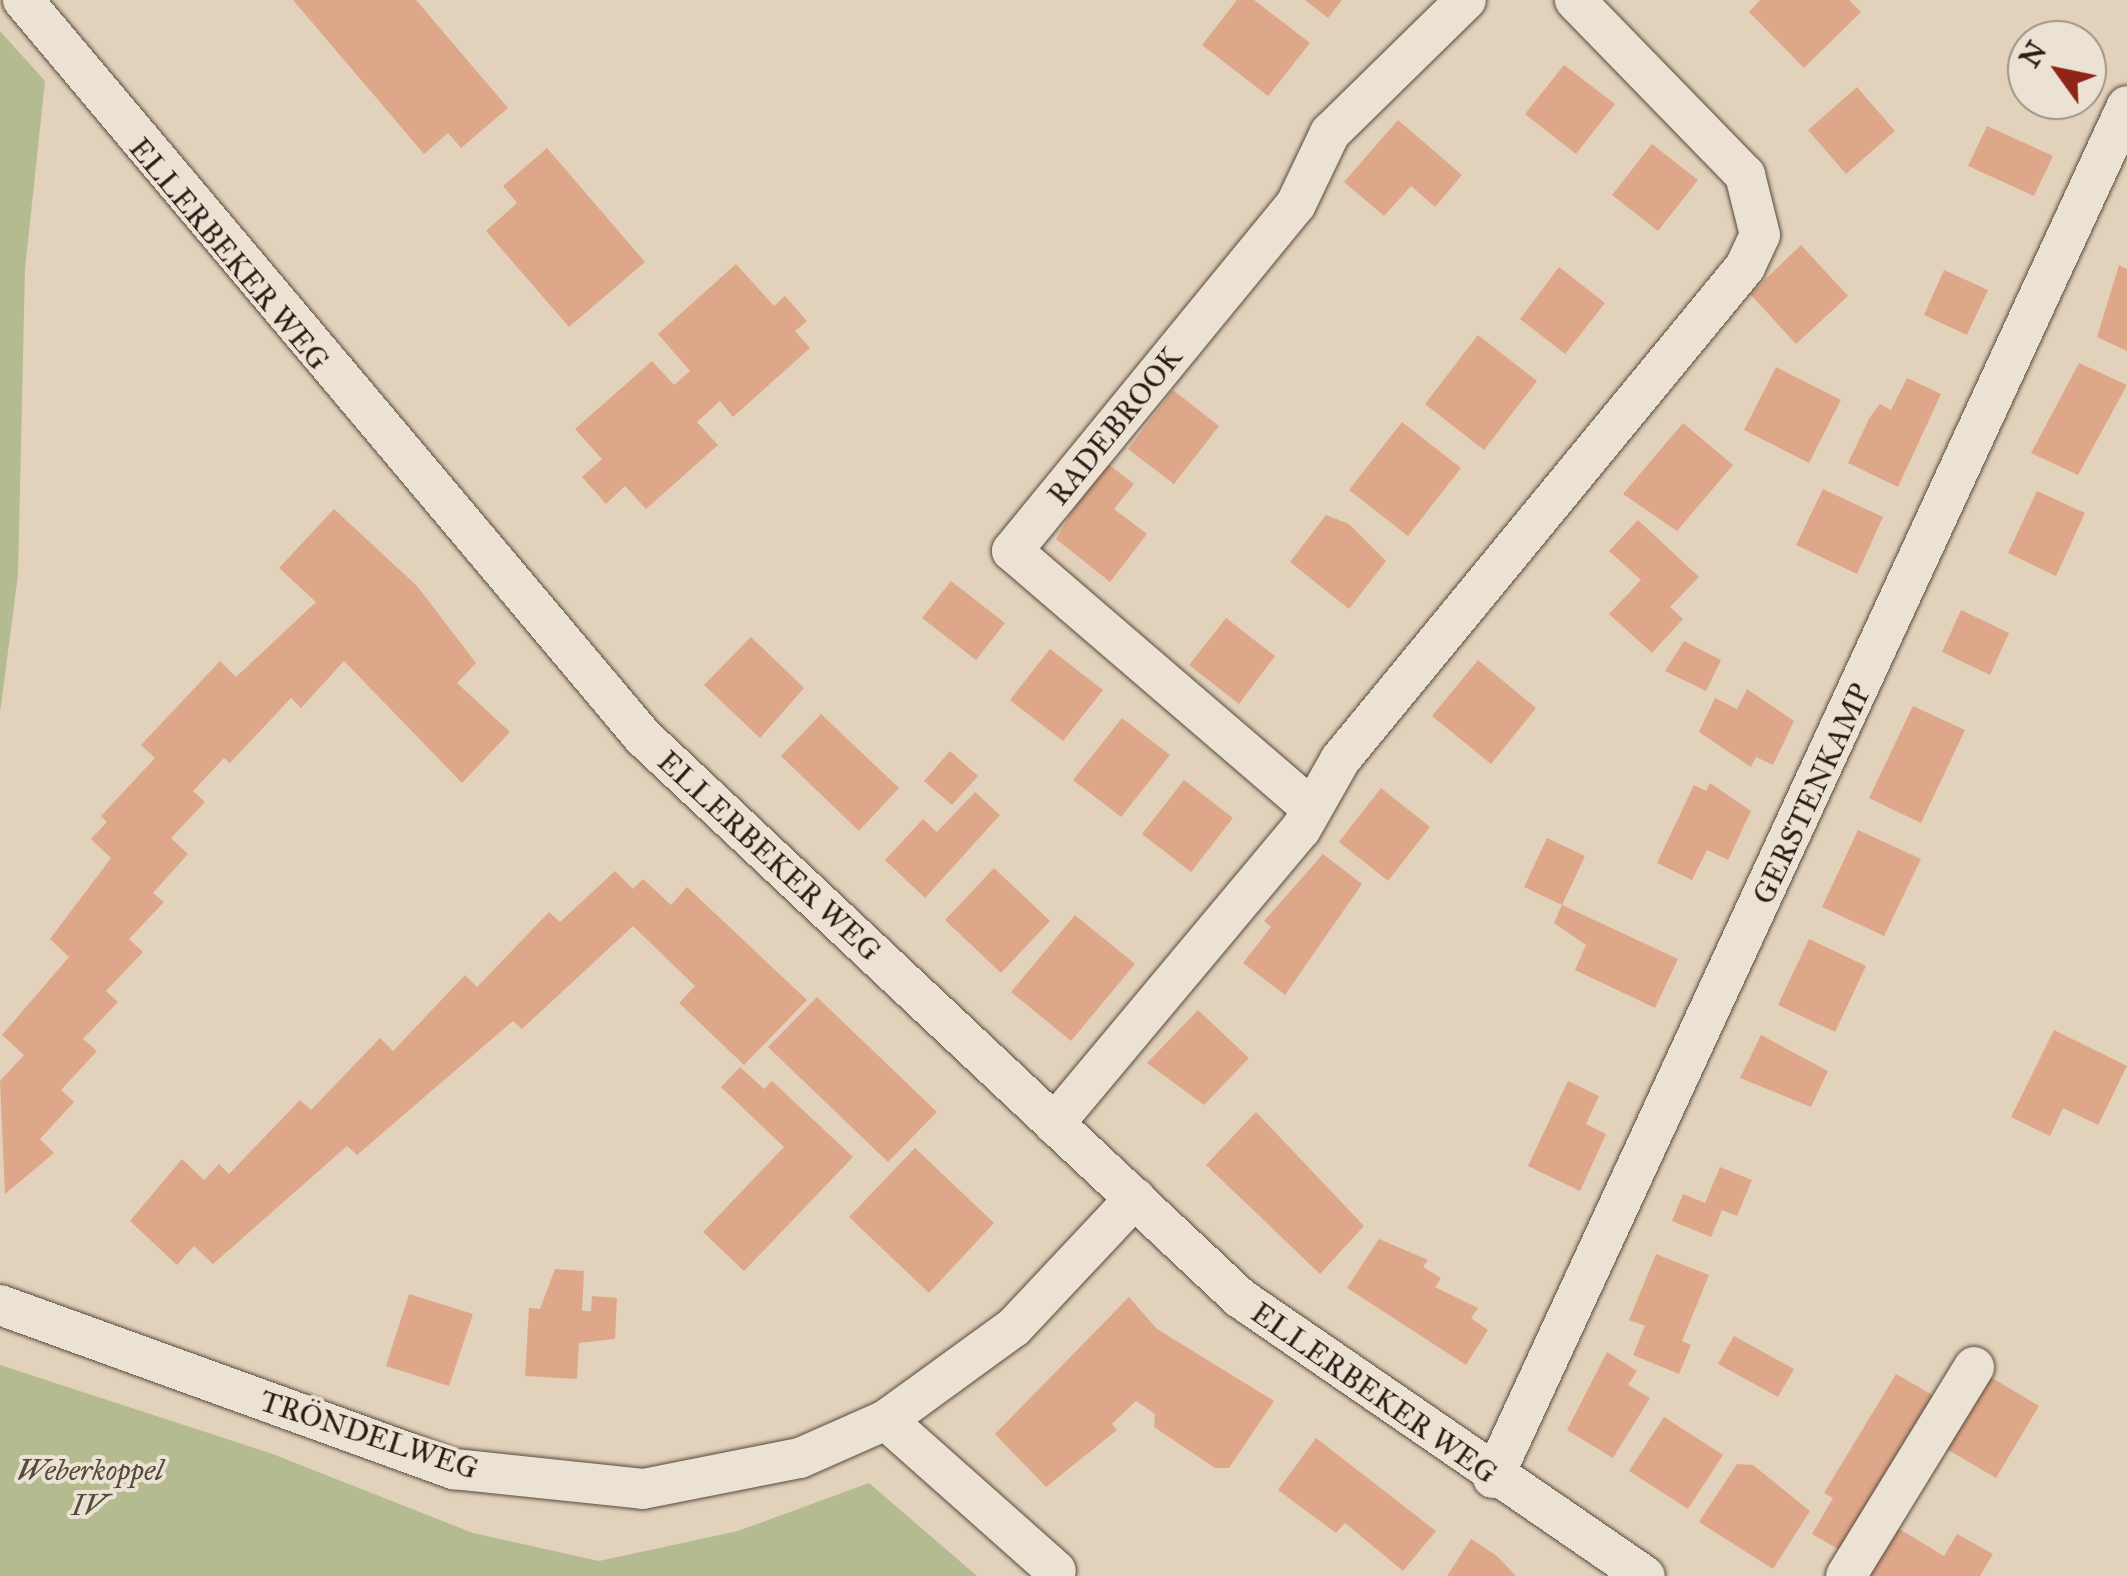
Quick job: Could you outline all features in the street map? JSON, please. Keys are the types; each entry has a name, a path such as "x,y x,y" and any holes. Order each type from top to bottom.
{"street":[{"name":"ELLERBEKER WEG","path":"23,0 643,737 1054,1124 1315,1358 1645,1576"},
{"name":"RADEBROOK","path":"1310,807 1012,551 1296,204 1330,133 1466,0"},
{"path":"1054,1124 1302,829 1310,807 1744,267 1760,235 1745,175 1575,0"},
{"name":"GERSTENKAMP","path":"1493,1478 2127,106"},
{"name":"TRÖNDELWEG","path":"0,1305 454,1469 546,1486 643,1488 719,1477 800,1458 886,1420 1014,1327 1135,1198"},
{"path":"1846,1576 1974,1367"},
{"path":"886,1420 1056,1571"}],"green space":[{"path":"0,31 45,81 25,269 18,575 0,713"},
{"name":"Weberkoppel IV","path":"0,1365 270,1453 473,1533 599,1561 738,1531 869,1483 977,1576 0,1576"}],"building":[{"path":"293,0 416,0 508,108 461,148 448,133 424,154"},
{"path":"1237,0 1254,0 1310,43 1268,96 1202,45"},
{"path":"1305,0 1342,0 1328,18"},
{"path":"1760,0 1849,0 1861,12 1804,68 1749,12"},
{"path":"1564,65 1615,104 1576,154 1525,114"},
{"path":"1857,87 1895,131 1846,174 1808,130"},
{"path":"1398,120 1462,175 1435,207 1411,186 1384,216 1344,182"},
{"path":"1987,126 2053,156 2034,196 1968,166"},
{"path":"1652,144 1698,180 1658,231 1612,195"},
{"path":"547,148 645,262 569,327 486,231 517,203 503,186"},
{"path":"1801,245 1848,296 1796,344 1750,294"},
{"path":"736,264 774,306 785,296 807,321 795,331 810,348 733,417 720,401 697,422 718,445 646,509 625,486 606,504 582,477 602,459 575,429 652,361 674,385 690,371 658,334"},
{"path":"2119,265 2127,269 2127,351 2097,337"},
{"path":"1559,267 1605,303 1565,354 1520,319"},
{"path":"1944,270 1988,290 1967,335 1924,315"},
{"path":"1478,335 1537,381 1484,450 1425,404"},
{"path":"2079,363 2127,385 2078,475 2031,453"},
{"path":"1776,367 1841,400 1809,463 1744,430"},
{"path":"1907,378 1941,394 1898,487 1848,463 1870,417 1880,404 1891,410"},
{"path":"1173,390 1219,426 1174,484 1128,449"},
{"path":"1402,422 1461,468 1408,536 1349,490"},
{"path":"1683,423 1733,465 1677,531 1623,494"},
{"path":"1103,460 1134,484 1114,509 1147,534 1110,582 1056,539"},
{"path":"1823,489 1883,517 1857,574 1796,545"},
{"path":"2037,491 2085,513 2056,576 2008,553"},
{"path":"334,509 417,586 476,663 457,683 510,732 462,783 344,661 301,708 291,698 230,763 224,758 193,791 205,802 171,838 188,854 153,893 164,902 129,939 143,952 106,991 118,1002 83,1039 97,1051 61,1090 74,1102 40,1139 54,1153 5,1194 0,1081 24,1055 2,1035 69,957 50,939 111,858 91,839 107,822 101,816 155,758 141,745 220,661 236,677 316,602 279,568"},
{"path":"1326,515 1349,524 1386,561 1349,609 1290,562"},
{"path":"1638,520 1699,577 1670,607 1683,619 1652,653 1609,614 1641,580 1609,551"},
{"path":"951,581 1005,623 976,660 922,618"},
{"path":"1961,610 2009,633 1990,675 1942,652"},
{"path":"1226,618 1275,656 1239,704 1189,665"},
{"path":"751,637 804,688 760,738 704,685"},
{"path":"1684,641 1721,660 1706,691 1665,671"},
{"path":"1050,649 1103,690 1063,741 1010,700"},
{"path":"1478,660 1536,708 1491,764 1432,716"},
{"path":"1747,689 1794,721 1773,765 1756,757 1751,767 1699,732 1715,698 1737,709"},
{"path":"1913,706 1965,730 1921,823 1869,798"},
{"path":"821,714 899,788 859,831 781,756"},
{"path":"1122,718 1170,755 1121,817 1073,780"},
{"path":"950,751 978,776 952,805 924,781"},
{"path":"1184,780 1233,818 1191,872 1142,834"},
{"path":"1710,783 1751,811 1728,860 1707,850 1692,880 1657,863 1694,785 1706,791"},
{"path":"1381,788 1430,827 1388,881 1339,842"},
{"path":"975,792 1000,815 925,898 885,860 923,819 937,832"},
{"path":"1858,830 1921,859 1884,936 1822,907"},
{"path":"1547,838 1585,856 1562,905 1524,887"},
{"path":"1323,854 1362,884 1285,995 1243,963 1271,927 1264,921"},
{"path":"994,868 1050,921 1001,973 945,920"},
{"path":"615,871 633,889 643,879 671,905 687,887 807,1000 744,1065 679,1003 695,986 633,926 522,1029 513,1021 357,1155 347,1146 213,1264 194,1246 177,1265 130,1221 182,1159 204,1180 219,1164 229,1174 300,1100 311,1110 380,1038 393,1051 465,975 477,987 549,912 560,922"},
{"path":"1562,905 1678,959 1655,1008 1575,970 1586,945 1554,923"},
{"path":"1075,915 1135,964 1071,1041 1011,992"},
{"path":"1809,939 1866,966 1835,1032 1778,1005"},
{"path":"817,997 937,1112 888,1162 768,1047"},
{"path":"1198,1010 1249,1058 1204,1105 1147,1063"},
{"path":"2054,1030 2127,1066 2098,1125 2063,1108 2050,1136 2011,1117"},
{"path":"1761,1035 1828,1071 1811,1107 1740,1078"},
{"path":"740,1067 764,1089 772,1081 853,1157 744,1271 703,1232 784,1147 721,1087"},
{"path":"1568,1081 1599,1096 1586,1124 1606,1134 1580,1191 1528,1166"},
{"path":"1256,1112 1364,1226 1320,1274 1206,1165"},
{"path":"915,1148 994,1223 929,1293 849,1217"},
{"path":"1720,1167 1752,1180 1737,1216 1722,1210 1711,1237 1672,1221 1683,1194 1705,1203"},
{"path":"1379,1239 1428,1260 1423,1267 1441,1278 1435,1287 1478,1308 1471,1318 1488,1330 1466,1365 1347,1288"},
{"path":"1656,1254 1709,1275 1682,1341 1691,1345 1679,1374 1633,1355 1645,1326 1629,1320"},
{"path":"555,1269 584,1271 582,1311 591,1311 592,1296 617,1298 615,1339 579,1343 577,1379 525,1376 529,1308 540,1309"},
{"path":"409,1294 473,1314 449,1386 386,1366"},
{"path":"1129,1297 1157,1329 1274,1401 1229,1468 1215,1468 1154,1427 1155,1414 1136,1401 1112,1424 1117,1430 1046,1487 995,1434"},
{"path":"1734,1336 1794,1369 1778,1397 1718,1364"},
{"path":"1607,1352 1637,1371 1628,1385 1650,1398 1613,1458 1567,1430"},
{"path":"1896,1374 1943,1401 1850,1556 1812,1534 1833,1498 1824,1493"},
{"path":"1989,1376 2039,1406 1996,1478 1945,1448"},
{"path":"1664,1417 1723,1455 1688,1509 1629,1471"},
{"path":"1316,1438 1436,1531 1403,1571 1345,1523 1336,1533 1278,1490"},
{"path":"1737,1464 1753,1465 1810,1511 1773,1569 1699,1522"},
{"path":"1896,1527 1944,1556 1957,1534 1993,1554 1980,1576 1867,1576"},
{"path":"1471,1539 1497,1556 1516,1576 1447,1576"}]}
